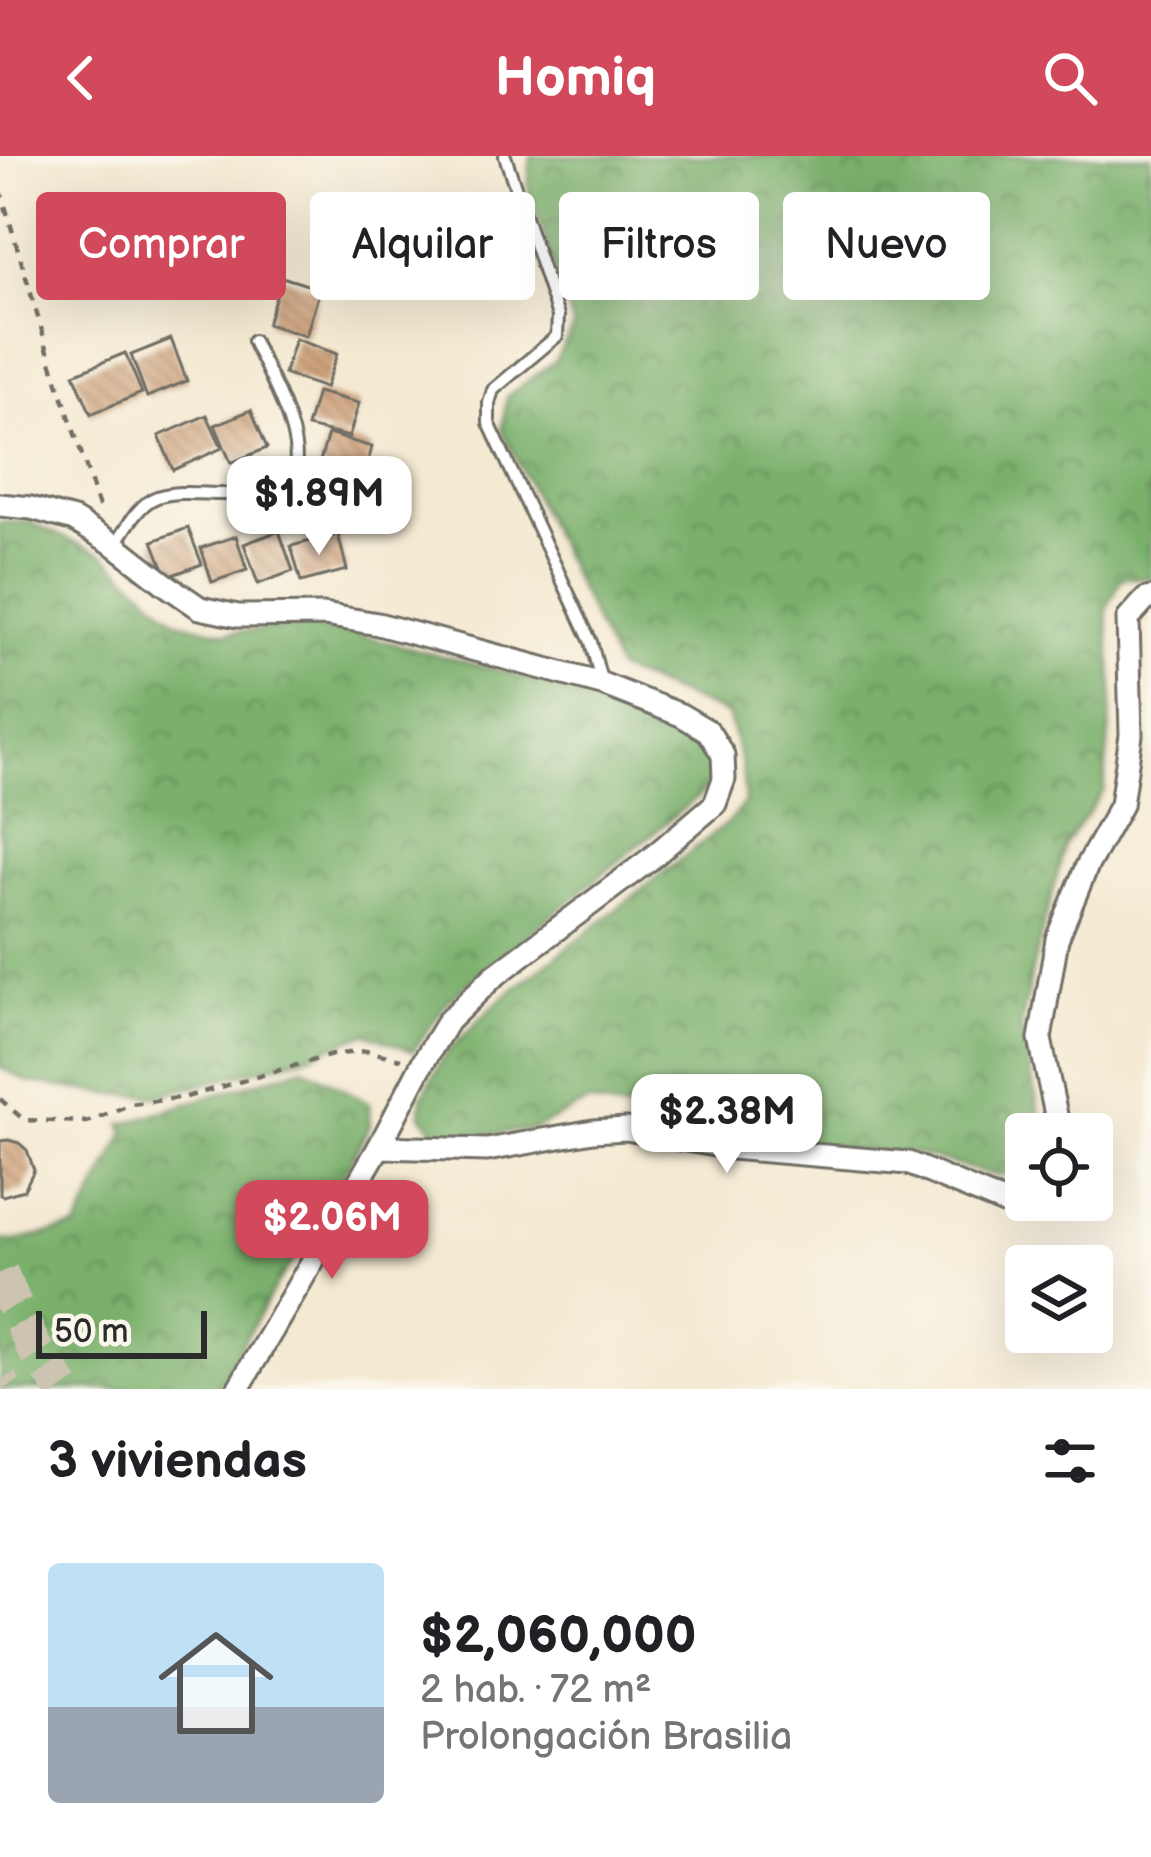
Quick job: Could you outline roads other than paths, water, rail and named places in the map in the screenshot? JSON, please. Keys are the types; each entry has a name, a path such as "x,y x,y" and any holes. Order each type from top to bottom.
{"street":[{"path":"0,505 74,520 200,608 238,616 324,615 378,624 602,683 709,731 723,755 724,779 716,804 493,977 448,1022 238,1389"},
{"path":"1056,1113 1040,1039 1057,939 1087,866 1120,805 1131,734 1129,619 1151,598"},
{"path":"379,1147 487,1150 626,1129 731,1148 908,1163 1005,1203"}],"lane":[{"path":"506,156 558,316 556,336 493,390 489,423 591,642 602,683"},
{"path":"113,543 155,497 272,494 289,484 298,463 296,441 253,341"}],"tunnel":[{"path":"0,1273 33,1346 63,1389"},
{"path":"0,1381 5,1389"}]}
